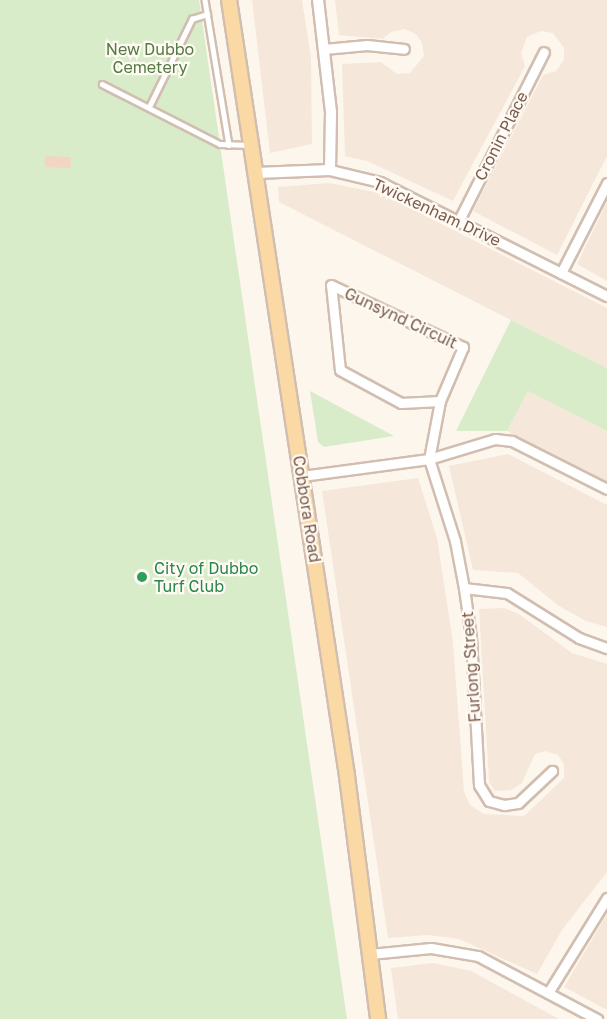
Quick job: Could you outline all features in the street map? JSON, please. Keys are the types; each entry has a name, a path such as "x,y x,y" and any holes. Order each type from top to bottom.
{"main road":[{"name":"Cobbora Road","path":"229,0 302,476 378,1019"}],"street":[{"path":"318,0 331,112 330,170"},
{"path":"324,49 367,45 404,49"},
{"name":"Cronin Place","path":"459,220 544,52"},
{"name":"Twickenham Drive","path":"256,174 330,170 380,182 607,296"},
{"path":"561,273 607,183"},
{"name":"Gunsynd Circuit","path":"429,459 440,401 463,347 331,285 340,370 401,403 440,401"},
{"path":"302,476 429,459 495,439 512,441 607,489"},
{"name":"Furlong Street","path":"429,459 452,532 464,588 471,637 479,785 489,801 504,805 518,802 552,771"},
{"path":"464,588 507,592 579,638 607,648"},
{"path":"548,993 607,898"},
{"path":"370,954 456,950 478,957 597,1019"}],"lane":[{"path":"206,0 229,145"},
{"path":"149,107 192,19 207,14"},
{"path":"102,84 229,145 253,145"}],"shaded area":[{"path":"252,0 302,0 311,57 312,144 270,153"},
{"path":"335,0 607,0 607,156 557,255 473,211 543,75 556,71 564,60 564,48 553,33 541,31 527,37 521,53 525,66 453,201 367,161 345,156 342,64 381,62 397,74 410,73 424,56 422,43 416,34 404,29 391,32 383,39 339,35"},
{"path":"329,183 374,192 402,204 607,308 607,369 279,202 278,187"},
{"path":"607,202 607,281 577,264"},
{"path":"528,391 607,431 607,483 507,431"},
{"path":"508,454 607,505 607,627 586,621 559,606 518,573 473,570 449,466"},
{"path":"418,478 437,538 453,642 464,792 470,805 484,814 524,816 564,778 564,764 558,755 545,751 535,754 522,783 511,790 495,791 489,782 479,609 504,608 519,614 572,653 607,664 607,872 562,930 537,974 459,939 428,935 388,938 322,491"},
{"path":"607,914 607,1010 564,987"},
{"path":"433,963 471,971 559,1019 398,1019 391,968"}],"green space":[{"name":"City of Dubbo Turf Club","path":"0,0 199,0 347,1019 0,1019"},
{"path":"511,320 607,368 607,431 528,391 507,431 456,431"},
{"path":"310,391 394,436 324,447 318,442"}],"building":[{"path":"45,156 71,157 71,168 45,167"}],"place":[{"name":"City of Dubbo Turf Club","path":"142,577"}],"park label":[{"name":"New Dubbo Cemetery","path":"150,58"}]}
